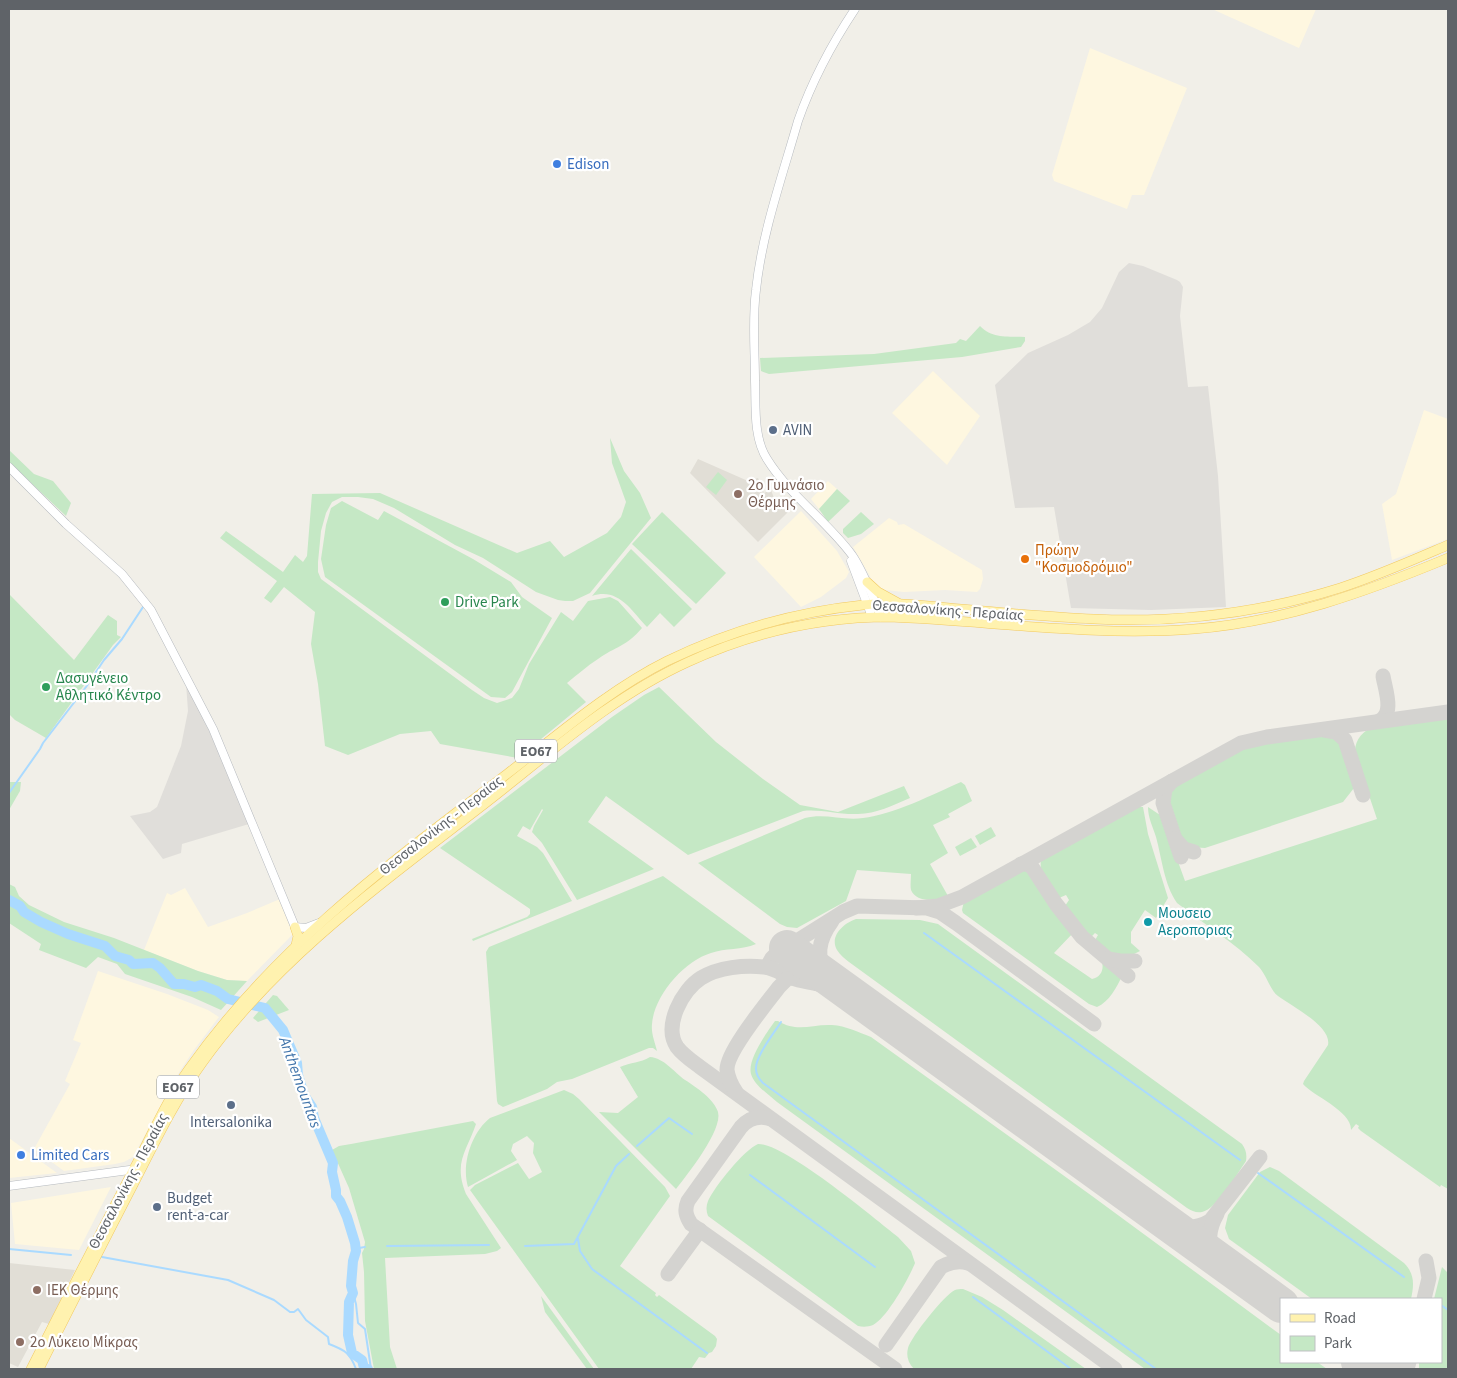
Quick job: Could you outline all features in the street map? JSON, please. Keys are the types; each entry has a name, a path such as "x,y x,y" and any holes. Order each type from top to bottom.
{"main road":[{"path":"854,9 814,78 798,121 776,200 758,275 754,320 756,413 761,446 770,464 856,561 867,582 871,604"},
{"path":"9,467 66,524 122,574 151,610 213,729 295,927 298,936 296,945"},
{"name":"Θεσσαλονίκης - Περαίας","path":"39,1369 88,1264 93,1247 195,1073 237,1013 296,945 378,873 558,735 619,690 652,669 710,643 764,624 815,611 871,604 903,604 1107,620 1173,620 1214,616 1278,604 1325,592 1369,578 1448,545"},
{"path":"847,550 876,617"},
{"name":"Θεσσαλονίκης - Περαίας","path":"258,990 379,885 594,718 643,686 685,663 750,638 811,624 876,617 1101,631 1194,629 1245,623 1309,609 1379,586 1448,558"},
{"path":"867,582 881,594 903,604"},
{"path":"295,927 306,928 319,923"},
{"path":"9,1186 137,1169"},
{"name":"Θεσσαλονίκης - Περαίας","path":"32,1369 88,1264 102,1244 137,1169"}],"shaded area":[{"path":"1212,9 1316,9 1299,48"},
{"path":"1090,48 1187,88 1144,195 1132,195 1127,209 1054,181 1052,175"},
{"path":"1129,263 1143,266 1177,280 1183,287 1180,316 1188,387 1208,386 1218,476 1226,607 1151,610 1071,608 1054,507 1015,508 995,385 1028,353 1068,335 1090,322 1102,308 1119,272"},
{"path":"933,371 980,416 947,465 892,413"},
{"path":"1424,410 1448,419 1448,539 1392,560 1382,504 1396,494"},
{"path":"698,459 748,481 758,478 764,493 771,490 774,498 781,500 789,511 758,542 690,473"},
{"path":"828,481 837,489 819,509 811,499"},
{"path":"801,511 837,551 849,572 846,578 821,597 801,607 754,557"},
{"path":"889,518 897,522 898,525 904,524 982,570 983,579 980,589 977,592 945,590 904,592 885,590 879,587 872,580 853,547"},
{"path":"186,683 210,733 249,824 182,844 181,853 163,859 130,816 150,812 157,807 181,746 188,711"},
{"path":"185,888 208,927 280,899 294,933 247,981 227,980 144,950 167,893 171,895"},
{"path":"98,971 167,994 208,1010 219,1017 180,1071 133,1157 115,1164 64,1171 34,1149 70,1084 65,1081 81,1043 73,1040"},
{"name":"Limited Cars","path":"9,1138 57,1173 9,1178"},
{"path":"111,1187 79,1250 15,1244 11,1203"},
{"name":"ΙΕΚ Θέρμης","path":"9,1263 75,1270 49,1324 42,1322 18,1367 9,1363"}],"green space":[{"path":"980,326 995,335 1025,337 1025,341 1021,347 962,357 769,374 761,371 760,358 874,354 956,343 960,339 966,341"},
{"path":"610,438 624,471 640,493 651,518 590,593 573,601 558,600 536,592 483,558 455,545 394,508 373,499 342,497 332,502 326,513 321,531 318,562 318,572 321,579 472,690 484,698 497,703 512,698 519,689 529,664 561,612 573,621 588,601 610,597 618,601 642,628 631,639 604,655 567,683 586,702 518,758 440,744 431,731 400,734 348,755 325,746 311,644 315,612 284,587 271,603 264,598 277,581 220,538 226,531 283,572 295,555 303,562 307,556 312,494 380,493 517,553 550,541 564,557 607,533 621,517 626,502 612,463"},
{"path":"9,450 34,474 53,481 71,503 66,516 9,462"},
{"path":"718,472 727,480 716,495 706,487"},
{"path":"837,489 850,501 828,522 819,509"},
{"name":"Drive Park","path":"342,501 378,520 384,511 473,559 511,582 522,597 552,618 512,692 505,698 491,697 325,577 321,559 326,525 331,508"},
{"path":"662,512 726,573 696,604 632,544"},
{"path":"861,512 874,524 861,534 848,538 843,533 843,529"},
{"path":"631,549 692,609 674,627 660,613 647,627 617,597 601,594 592,596"},
{"name":"Δασυγένειο Αθλητικό Κέντρο","path":"9,594 74,660 108,615 117,621 117,635 121,637 113,645 46,738 15,720 9,714"},
{"path":"659,687 716,742 800,805 838,812 904,786 910,798 884,809 865,814 803,811 688,855 606,796 588,822 654,869 577,900 542,843 532,832 542,809 530,830 523,826 517,836 537,847 543,853 572,901 473,941 472,939 527,917 530,914 530,909 440,848 612,717"},
{"path":"1448,717 1448,1189 1441,1185 1440,1187 1361,1131 1356,1124 1351,1130 1350,1123 1339,1110 1303,1084 1328,1045 1328,1038 1324,1031 1309,1017 1275,993 1262,971 1250,958 1177,903 1166,880 1148,807 1160,815 1163,820 1185,881 1377,819 1355,754 1356,744 1360,736 1376,726"},
{"path":"1320,735 1331,737 1342,744 1354,776 1354,788 1343,802 1205,848 1189,847 1176,833 1167,802 1170,792 1178,782 1238,749 1252,744"},
{"path":"9,782 21,782 20,791 9,810"},
{"path":"961,782 965,785 972,801 948,814 950,817 933,825 948,853 930,864 948,896 944,898 928,900 917,897 911,890 911,874 857,870 846,901 797,928 787,927 780,924 698,863 805,818 820,816 856,819 887,813"},
{"path":"1137,807 1143,807 1148,834 1168,898 1156,918 1145,910 1131,932 1131,943 1140,951 1132,955 1111,955 1094,942 1098,935 1095,933 1092,936 1087,935 1067,912 1065,906 1069,900 1066,895 1059,898 1050,892 1042,876 1041,859"},
{"path":"991,827 996,836 980,845 975,836"},
{"path":"971,838 977,847 960,856 955,847"},
{"path":"1026,867 1031,870 1074,932 1054,953 1092,979 1098,977 1101,973 1103,968 1102,962 1105,960 1122,976 1109,998 1101,1005 1097,1007 1089,1004 963,913 964,901"},
{"path":"663,876 756,944 716,951 701,957 672,981 664,991 654,1013 652,1031 657,1051 649,1048 572,1079 557,1082 547,1089 503,1107 498,1104 486,952 489,947"},
{"path":"9,884 15,887 19,896 29,905 64,922 114,938 198,971 227,980 247,981 221,1010 192,997 125,974 117,964 98,957 86,968 39,950 41,944 9,923"},
{"path":"856,919 920,920 938,924 1242,1144 1246,1152 1246,1161 1214,1205 1202,1212 1192,1211 1187,1208 844,958 835,945 836,935 843,927"},
{"path":"273,995 277,996 289,1010 258,1022 253,1018"},
{"path":"775,1021 778,1021 792,1027 837,1026 871,1037 1280,1334 1280,1363 1318,1363 1327,1369 1145,1369 777,1102 762,1089 755,1082 751,1074 751,1068 755,1054"},
{"path":"650,1057 660,1060 709,1098 718,1112 718,1120 710,1141 676,1189 599,1112 618,1113 638,1097 620,1067"},
{"path":"564,1090 579,1099 665,1187 670,1196 620,1266 656,1293 657,1297 659,1295 715,1336 717,1339 716,1346 712,1352 705,1358 699,1357 691,1369 599,1369 470,1190 475,1185 518,1163 529,1179 542,1172 533,1153 534,1143 527,1136 513,1144 511,1151 517,1160 468,1187 466,1178 467,1159 473,1140 484,1124 490,1118"},
{"path":"473,1121 476,1124 461,1165 462,1183 466,1194 501,1248 485,1254 385,1258 390,1347 397,1369 374,1369 365,1321 362,1253 365,1242 349,1188 332,1150 339,1146"},
{"path":"758,1144 787,1155 829,1183 898,1237 911,1251 915,1263 908,1278 891,1306 879,1321 873,1325 858,1326 708,1216 706,1208 712,1194 730,1169 745,1153"},
{"path":"1270,1167 1279,1171 1404,1263 1408,1267 1413,1280 1411,1298 1311,1298 1229,1239 1225,1228 1228,1215 1260,1172"},
{"path":"1442,1267 1448,1273 1448,1369 1419,1369 1419,1363 1442,1363 1442,1298 1434,1298"},
{"path":"963,1289 982,1297 1003,1310 1086,1369 914,1369 907,1357 910,1343 944,1299 955,1290"},
{"path":"541,1296 594,1369 587,1369 545,1312"}],"waterway":[{"path":"9,793 43,743 104,660 122,639 143,607"},
{"name":"Anthemountas","path":"9,900 41,922 68,934 105,946 115,956 129,960 133,964 153,963 174,984 195,987 201,985 217,991 228,999 265,1008 283,1030 297,1063 298,1075 304,1095 312,1107 314,1118 333,1163 332,1172 336,1196 347,1217 355,1243 356,1251 353,1261 351,1286 353,1293 349,1302 348,1335 352,1353 362,1360 364,1368 368,1369"},
{"path":"924,933 1240,1160"},
{"path":"781,1022 756,1064 757,1075 763,1083 1156,1369"},
{"path":"637,1146 669,1118 692,1134"},
{"path":"525,1246 574,1244 616,1166 629,1154"},
{"path":"1258,1173 1404,1277"},
{"path":"750,1175 875,1267"},
{"path":"578,1239 580,1251 592,1269 707,1353"},
{"path":"387,1246 489,1245"},
{"path":"356,1251 359,1248 365,1247"},
{"path":"9,1249 71,1255"},
{"path":"102,1257 228,1280 274,1300 290,1312 298,1309 306,1320 328,1337 329,1344 339,1348 352,1359 356,1369"},
{"name":"Anthemountas","path":"353,1293 358,1323 365,1329 371,1369"},
{"path":"973,1297 1071,1369"},
{"path":"1442,1306 1448,1310"}],"taxiway":[{"path":"1379,721 1384,718 1388,707 1383,676"},
{"path":"916,908 938,906 962,897 1241,743 1267,737 1448,712"},
{"path":"1324,730 1336,732 1345,740 1363,795"},
{"path":"1172,781 1165,789 1163,803 1181,857"},
{"path":"1175,839 1184,849 1194,852"},
{"path":"1021,864 1027,864 1032,867 1056,904 1082,937 1128,976"},
{"path":"767,967 776,954 843,912 857,906 927,908 940,912 956,923 1094,1024"},
{"path":"828,978 821,963 820,949 821,942 832,921"},
{"path":"1108,959 1135,961"},
{"path":"864,1003 830,988 795,979 768,968 756,966 732,968 708,974 687,991 673,1019 673,1038 679,1050 694,1062 1115,1369"},
{"path":"736,1092 728,1076 728,1062 748,1028 779,987 787,979 791,978"},
{"path":"771,1119 754,1118 747,1121 741,1127 688,1201 686,1210 688,1218 691,1224 895,1369"},
{"path":"1166,1222 1178,1226 1194,1227 1210,1221 1260,1157"},
{"path":"1214,1257 1210,1246 1210,1236 1217,1214"},
{"path":"668,1274 700,1230"},
{"path":"1424,1298 1429,1278 1426,1261"},
{"path":"886,1345 941,1267 954,1262 968,1263"},
{"path":"1364,1363 1379,1366 1392,1363"},
{"path":"1407,1369 1409,1363"}],"runway":[{"path":"787,948 1280,1304"},
{"path":"1360,1363 1369,1369"}],"place":[{"name":"Edison","path":"557,164"},
{"name":"AVIN","path":"773,430"},
{"name":"2ο Γυμνάσιο Θέρμης","path":"738,494"},
{"name":"Πρώην \"Κοσμοδρόμιο\"","path":"1025,559"},
{"name":"Drive Park","path":"445,602"},
{"name":"Δασυγένειο Αθλητικό Κέντρο","path":"46,687"},
{"name":"Μουσειο Αεροποριας","path":"1148,922"},
{"name":"Intersalonika","path":"231,1105"},
{"name":"Limited Cars","path":"21,1155"},
{"name":"Budget rent-a-car","path":"157,1207"},
{"name":"ΙΕΚ Θέρμης","path":"37,1290"},
{"name":"2ο Λύκειο Μίκρας","path":"20,1342"}]}
